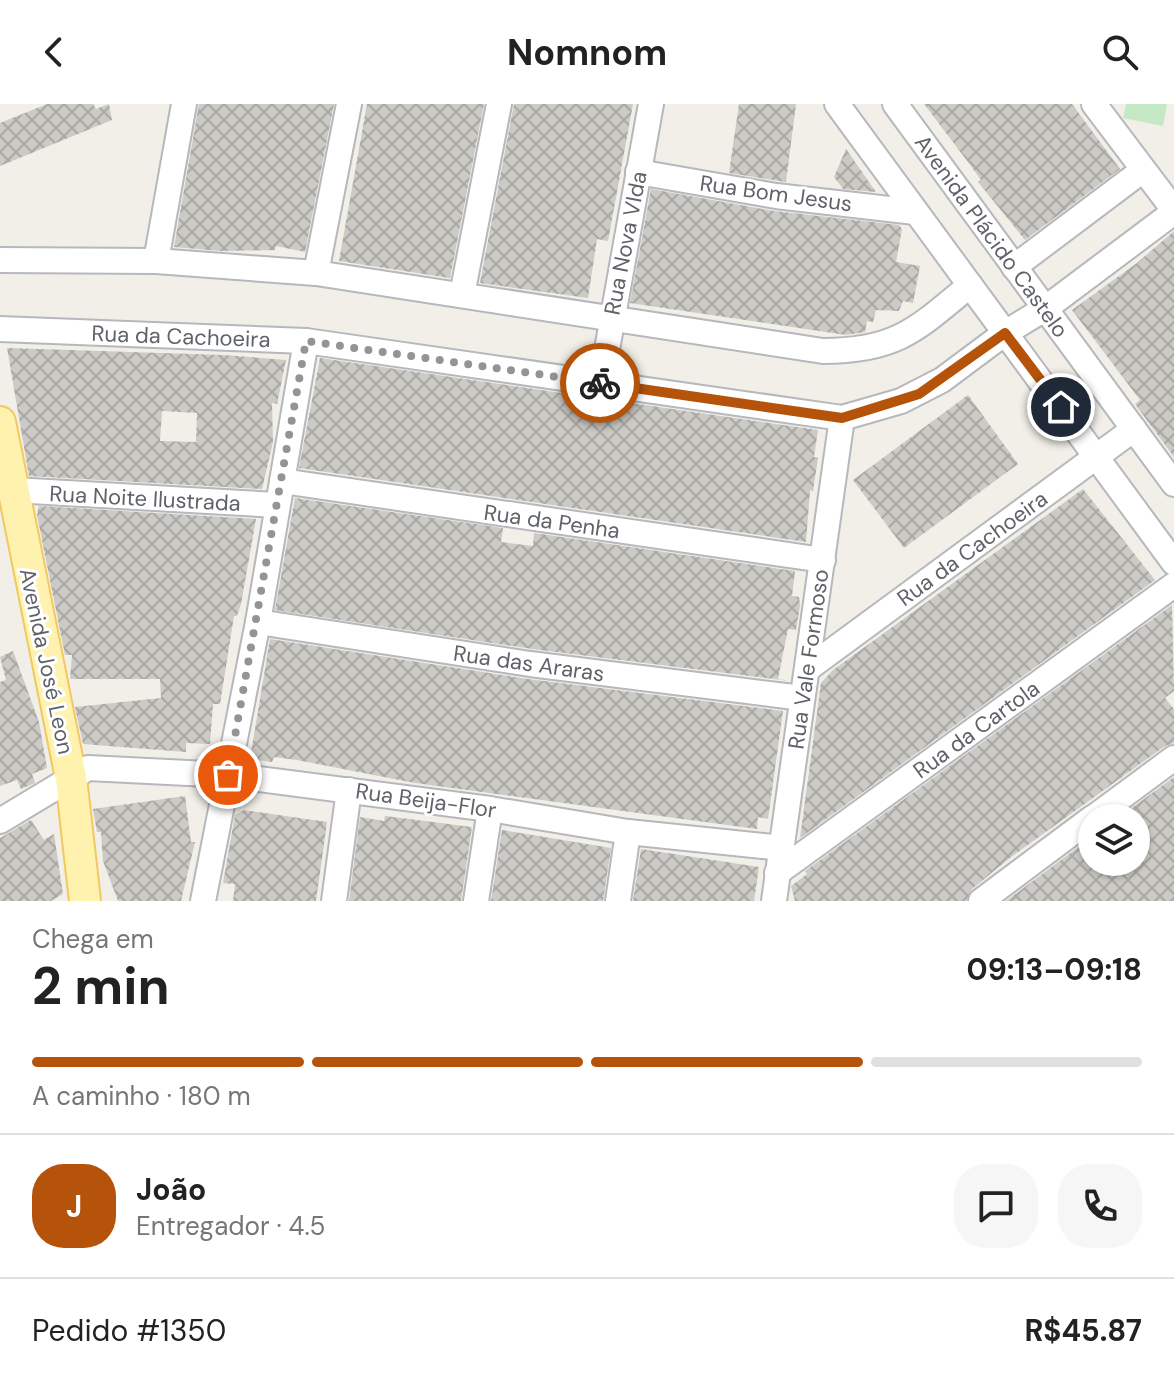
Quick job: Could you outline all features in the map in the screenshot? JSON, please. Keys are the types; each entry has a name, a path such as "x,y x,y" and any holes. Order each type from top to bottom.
{"main road":[{"name":"Avenida José Leon","path":"0,422 13,490 10,530 71,778 85,901"}],"street":[{"path":"156,261 184,104"},
{"path":"316,273 349,104"},
{"path":"462,295 499,104"},
{"name":"Rua Nova VIda","path":"601,379 651,104"},
{"name":"Avenida Plácido Castelo","path":"837,104 1099,456 1174,563"},
{"name":"Avenida Plácido Castelo","path":"895,104 1174,484"},
{"path":"1094,104 1171,207"},
{"name":"Rua Bom Jesus","path":"638,172 776,196 915,212"},
{"path":"1017,270 1145,173"},
{"name":"Rua da Cachoeira","path":"0,329 306,341 601,379 842,418 919,394 1002,328 1042,303 1171,207"},
{"path":"0,260 156,261 316,273 462,295 609,327 823,351 855,351 885,345 909,334 975,291"},
{"path":"203,901 258,622 306,341"},
{"name":"Rua Vale Formoso","path":"774,901 802,698 810,667 842,418"},
{"name":"Rua da Cachoeira","path":"810,667 1134,429"},
{"name":"Rua da Penha","path":"282,481 823,560"},
{"name":"Rua Noite Ilustrada","path":"13,490 277,505"},
{"name":"Rua da Cartola","path":"777,873 1174,585"},
{"name":"Rua das Araras","path":"258,622 530,664 802,698"},
{"path":"1111,804 1174,758"},
{"name":"Rua Beija-Flor","path":"0,821 88,768 228,775 490,809 628,832 782,848"},
{"path":"334,901 349,790"},
{"path":"476,901 490,809"},
{"path":"981,901 1078,828"},
{"path":"618,901 628,832"}],"green space":[{"path":"1126,104 1167,104 1163,126 1123,118"}],"building":[{"path":"47,104 93,104 96,109 109,104 112,120 0,166 0,123"},
{"path":"199,104 334,104 305,252 276,246 275,250 222,251 174,247"},
{"path":"367,104 484,104 450,278 339,261"},
{"path":"514,104 633,104 608,241 597,239 588,298 480,283"},
{"path":"739,104 796,104 786,182 729,173"},
{"path":"924,104 1072,104 1120,169 1025,240 978,182 981,180"},
{"path":"846,149 876,192 843,189 834,177"},
{"path":"651,189 774,211 899,225 902,229 896,262 920,266 913,303 903,301 899,311 876,310 873,322 867,321 865,332 846,335 630,303"},
{"path":"1174,231 1174,457 1135,404 1140,400 1072,310 1137,263"},
{"path":"7,348 286,360 277,404 272,403 273,442 262,489 29,476","holes":["162,411 197,413 196,442 160,441"]},
{"path":"320,358 818,430 814,457 818,458 813,491 810,490 806,542 299,468"},
{"path":"968,395 1018,464 904,548 853,480"},
{"path":"1083,489 1155,580 800,838 821,683 833,670"},
{"path":"295,498 503,528 501,542 533,546 534,533 795,571 792,596 799,597 800,606 796,630 788,629 778,679 790,681 532,649 275,610"},
{"path":"39,506 256,519 241,604 237,616 234,616 220,704 213,704 210,744 186,743 186,752 83,744 75,707 161,698 160,679 70,679 72,655 65,655 37,515"},
{"path":"1172,605 1174,691 1165,698 1174,709 1174,743 1165,746 1085,804 1078,804 1078,809 972,889 966,901 795,901 791,886 807,874 805,871"},
{"path":"270,639 528,679 783,711 768,819 758,817 757,829 415,783 297,760 274,757 272,762 250,759"},
{"path":"13,651 39,722 47,768 32,774 35,783 21,789 17,780 0,786 0,682 6,680 0,657"},
{"path":"1174,777 1174,901 1006,901 1078,847 1078,876 1150,876 1150,804 1137,804"},
{"path":"185,796 191,842 195,842 181,901 118,901 103,861 101,832 97,832 93,809"},
{"path":"244,810 327,822 316,901 233,901 235,884 223,883 235,815"},
{"path":"385,816 472,827 461,901 349,901 360,817 384,821"},
{"path":"31,820 44,840 54,834 63,894 51,901 0,901 0,838"},
{"path":"502,830 611,848 603,901 491,901"},
{"path":"641,849 759,867 754,901 633,901"}],"way so far":[{"path":"228,775 258,622 306,341 600,383"}],"route":[{"path":"600,383 842,418 919,394 1005,333 1061,407"}]}
